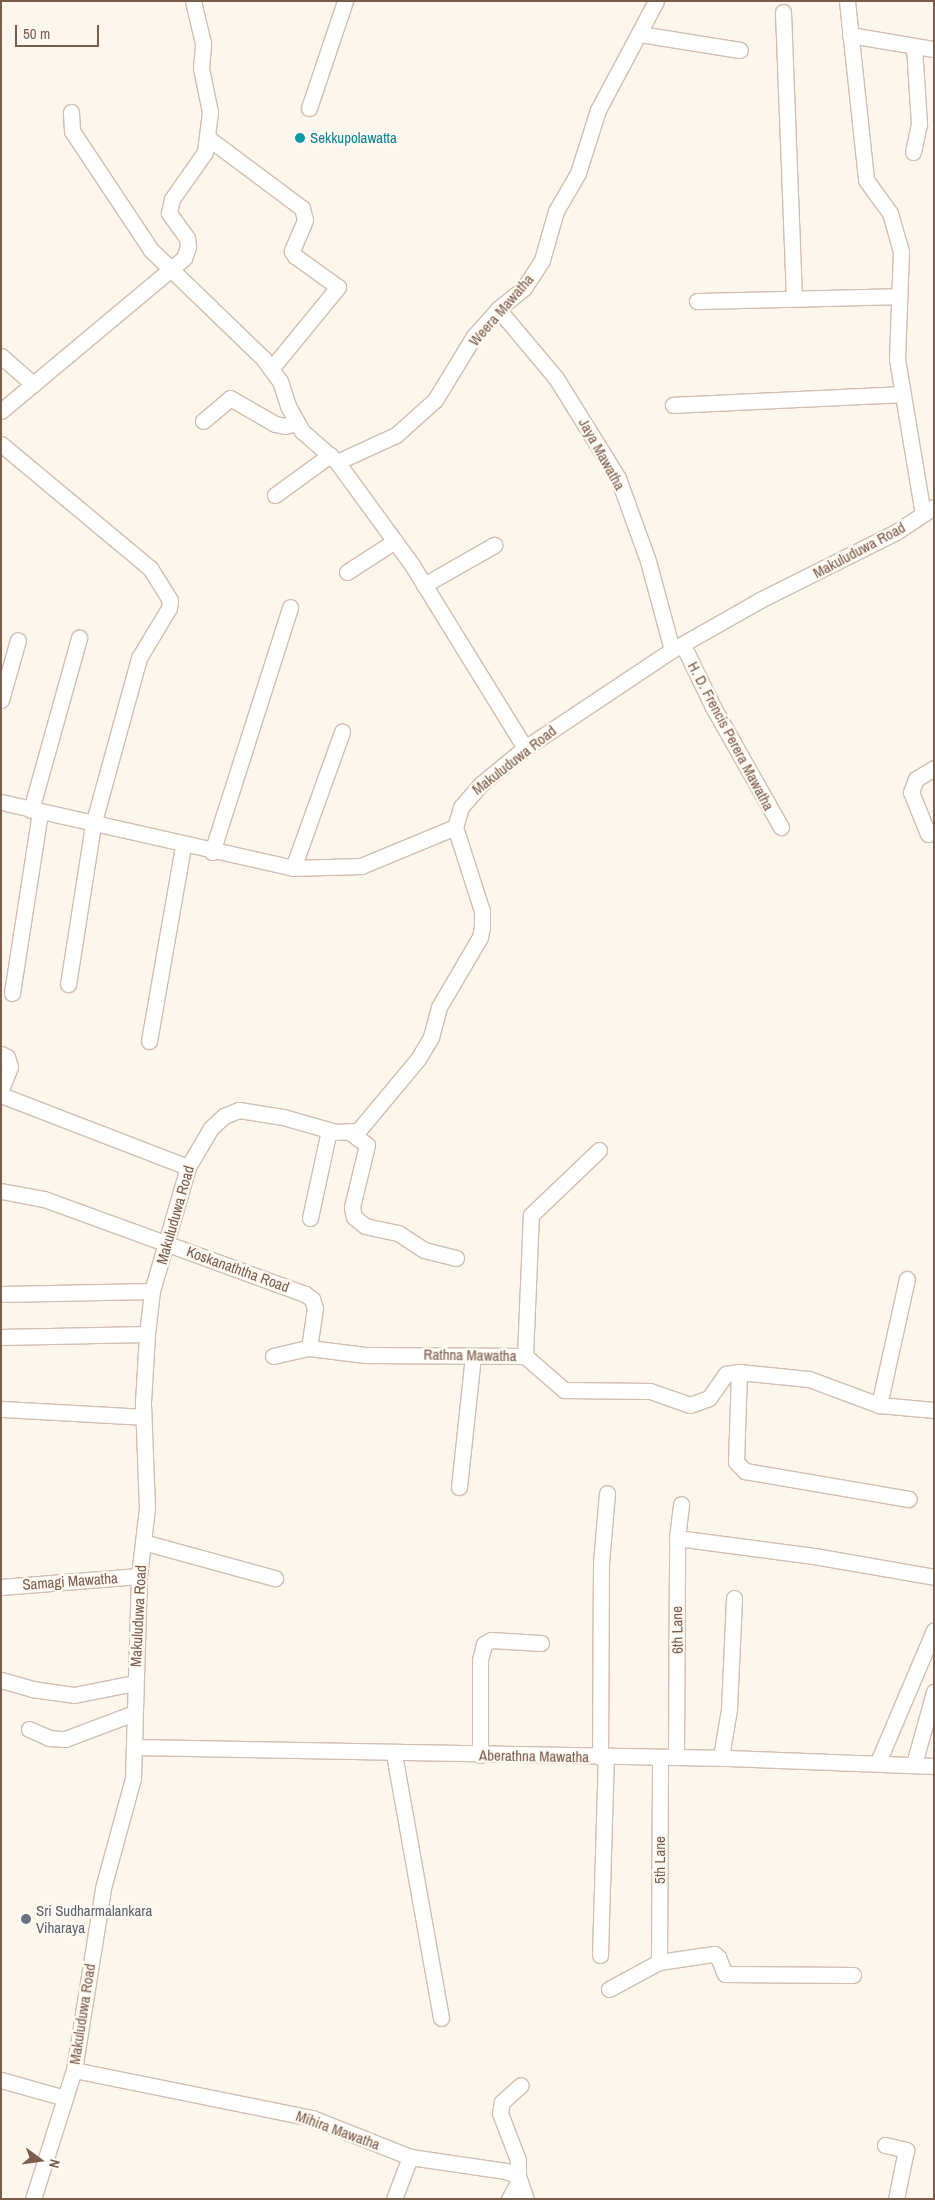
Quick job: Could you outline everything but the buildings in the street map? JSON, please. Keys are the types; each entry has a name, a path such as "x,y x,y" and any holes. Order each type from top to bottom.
{"street":[{"path":"1,411 184,258 188,247 187,238 169,213 172,199 205,152 210,112 201,68 203,43 194,1"},
{"path":"309,108 345,1"},
{"name":"Weera Mawatha","path":"275,495 333,459 396,435 435,400 474,336 498,309 524,288 542,260 556,211 578,173 598,110 656,1"},
{"path":"847,1 864,134 866,180 890,213 901,251 897,359 928,511"},
{"path":"783,12 794,298"},
{"path":"640,34 740,50"},
{"path":"850,35 934,49"},
{"path":"913,152 919,124 914,46"},
{"path":"71,112 72,131 151,250 172,268 271,369 280,381 288,406 297,423 333,459 395,541 525,748"},
{"path":"208,138 302,208 305,220 292,251 295,256 338,287 271,369"},
{"path":"697,301 900,296"},
{"name":"Jaya Mawatha","path":"498,309 556,378 618,478 678,647"},
{"path":"1,356 33,384"},
{"path":"673,405 903,394"},
{"path":"203,421 230,398 275,424 286,426 297,423"},
{"path":"1,444 150,568 170,600 169,608 140,658 93,825 68,984"},
{"name":"Makuluduwa Road","path":"455,827 457,816 470,795 525,748 678,647 760,600 842,562 928,511"},
{"path":"347,572 395,541"},
{"path":"424,585 494,545"},
{"path":"212,852 290,607"},
{"path":"12,993 36,811 79,638"},
{"path":"1,700 18,640"},
{"name":"H. D. Frencis Perera Mawatha","path":"678,647 781,827"},
{"path":"293,868 342,732"},
{"path":"928,834 911,792 916,779 934,768"},
{"path":"1,802 183,846 293,868 361,866 455,827 482,911 480,937 439,1008 431,1036 418,1060 362,1128 351,1133 367,1145 352,1206 354,1217 365,1226 398,1233 424,1250 456,1258"},
{"path":"149,1041 183,846"},
{"path":"1,1054 7,1057 10,1067 1,1089"},
{"path":"1,1095 188,1167"},
{"name":"Makuluduwa Road","path":"33,2199 74,2070 103,1888 128,1805 135,1748 134,1683 139,1576 147,1508 143,1416 146,1334 152,1291 168,1243 188,1167 210,1128 224,1116 239,1110 351,1133"},
{"path":"310,1218 329,1130"},
{"path":"525,1356 531,1215 599,1150"},
{"name":"Koskanaththa Road","path":"1,1191 44,1200 168,1243 312,1299 316,1320 309,1348"},
{"path":"879,1406 907,1279"},
{"path":"1,1294 152,1291"},
{"path":"1,1337 146,1334"},
{"name":"Rathna Mawatha","path":"273,1356 309,1348 366,1354 525,1356 564,1390 650,1391 690,1405 709,1398 726,1374 740,1372"},
{"path":"459,1487 472,1356"},
{"path":"909,1499 746,1471 736,1462 740,1372 809,1379 879,1406 934,1410"},
{"path":"1,1409 143,1416"},
{"path":"600,1955 603,1757 601,1563 607,1493"},
{"name":"6th Lane","path":"676,1756 677,1538 681,1504"},
{"path":"677,1538 814,1556 934,1577"},
{"path":"142,1542 276,1578"},
{"name":"Samagi Mawatha","path":"1,1587 139,1576"},
{"path":"721,1757 729,1709 734,1598"},
{"path":"878,1762 934,1630"},
{"path":"480,1755 480,1660 484,1644 491,1640 541,1643"},
{"path":"1,1680 32,1689 74,1695 134,1683"},
{"path":"914,1764 934,1692"},
{"path":"29,1729 49,1738 65,1739 134,1713"},
{"name":"Aberathna Mawatha","path":"135,1748 394,1754 660,1758 676,1756 721,1757 878,1762 934,1766"},
{"path":"394,1754 442,2018"},
{"name":"5th Lane","path":"659,1962 660,1758"},
{"path":"609,1989 659,1962 714,1954 718,1957 725,1974 853,1975"},
{"name":"Mihira Mawatha","path":"74,2070 312,2118 410,2157 506,2171 519,2178"},
{"path":"1,2080 66,2098"},
{"path":"521,2084 502,2102 500,2113 518,2160 519,2178 526,2199"},
{"path":"886,2145 906,2150 896,2199"},
{"path":"394,2199 410,2157"},
{"path":"509,2199 519,2178"}],"place":[{"name":"Sekkupolawatta","path":"300,138"},
{"name":"Sri Sudharmalankara Viharaya","path":"26,1919"}]}
